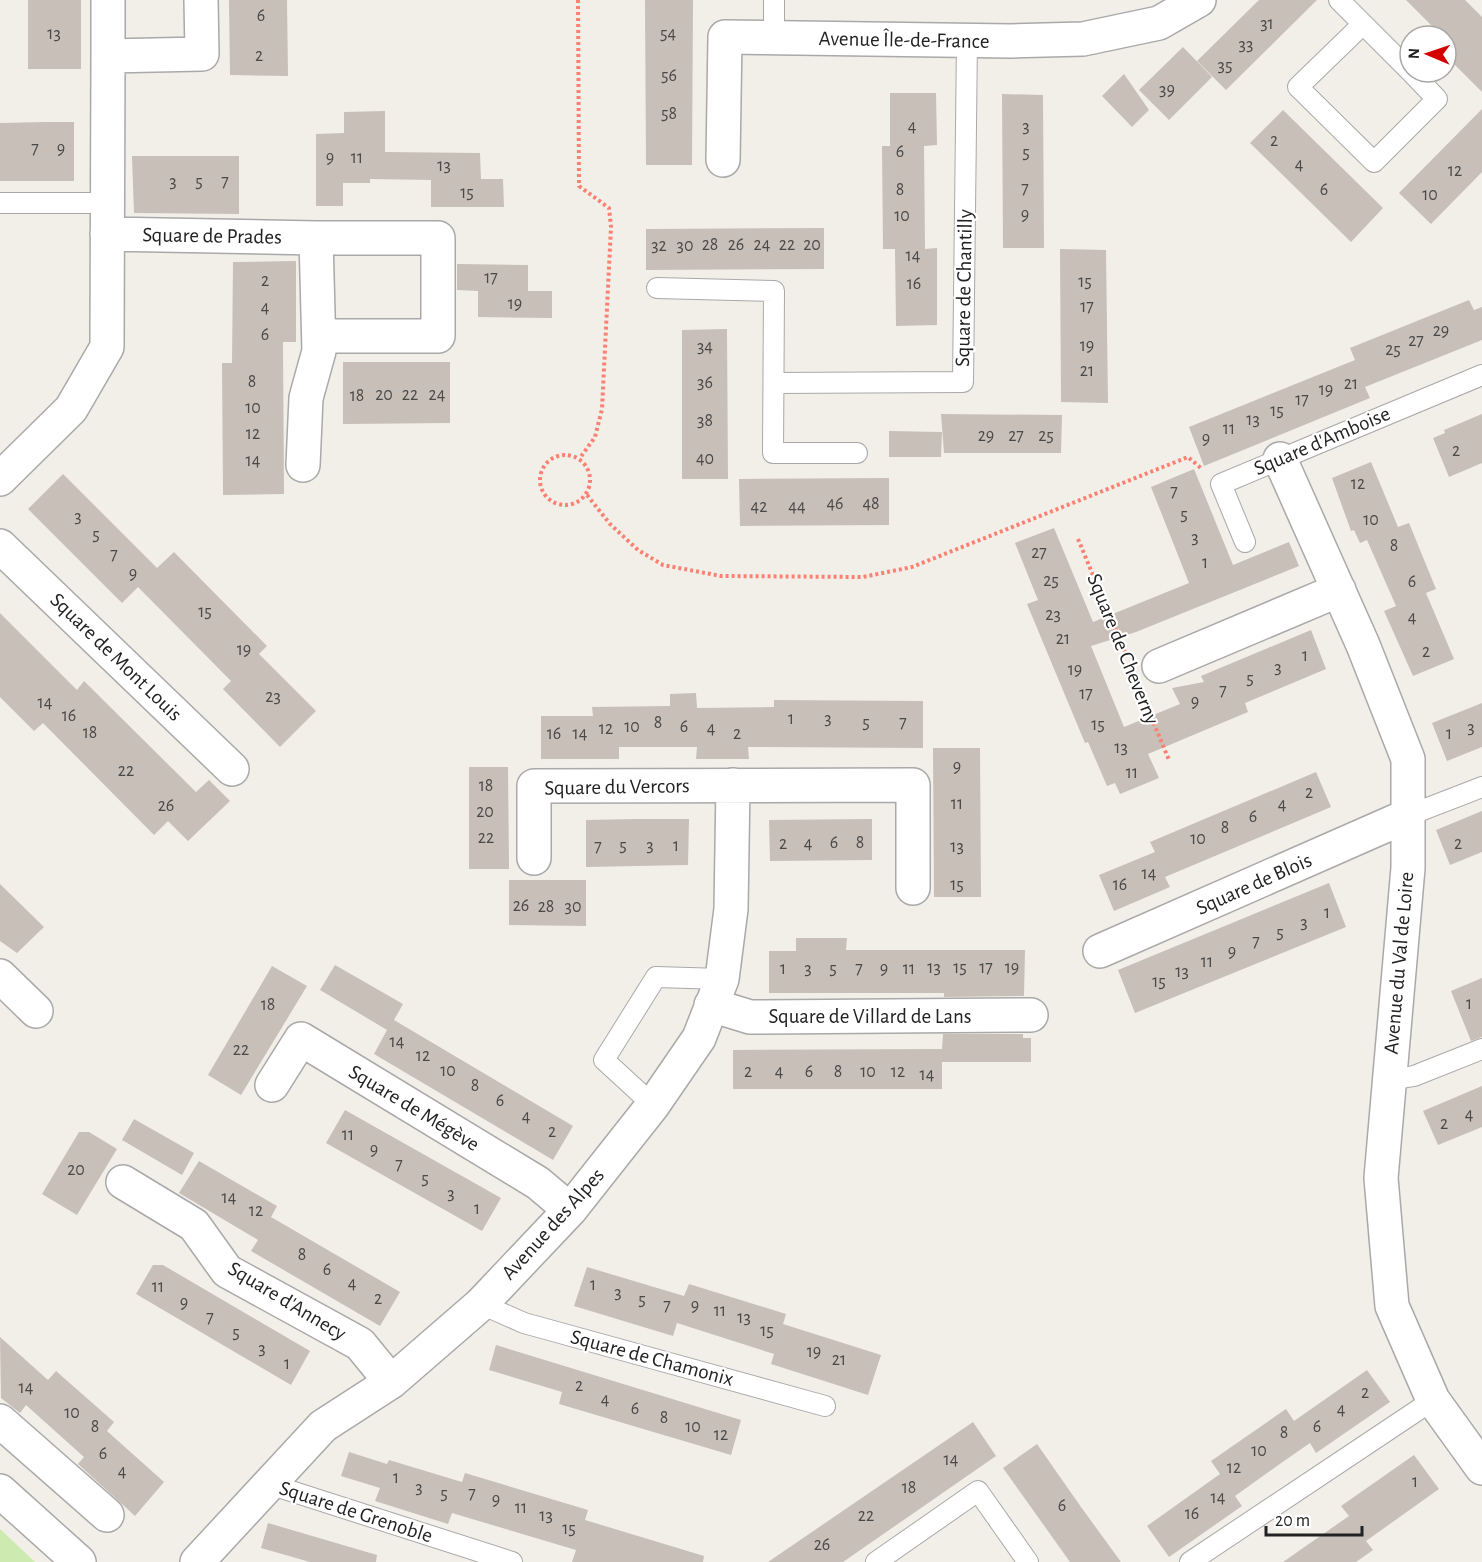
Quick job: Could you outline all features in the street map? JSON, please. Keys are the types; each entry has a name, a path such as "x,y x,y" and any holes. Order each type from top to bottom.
{"street":[{"path":"0,479 71,409 106,346 108,0"},
{"path":"108,56 202,54 201,0"},
{"name":"Avenue Île-de-France","path":"723,160 725,37 1083,39 1159,23 1199,0"},
{"name":"Square de Prades","path":"107,219 316,238 438,238 438,336 319,336"},
{"path":"303,465 306,398 320,351 316,238"},
{"name":"Avenue du Val de Loire","path":"1280,459 1339,590 1408,759 1408,868 1382,1178 1392,1306 1433,1400 1482,1468"},
{"name":"Square de Mont Louis","path":"0,546 232,769"},
{"name":"Square de Cheverny","path":"1143,673 1339,590"},
{"path":"733,785 913,785 913,888"},
{"name":"Square du Vercors","path":"534,858 534,786 733,785"},
{"name":"Avenue des Alpes","path":"197,1562 323,1426 391,1382 481,1304 570,1210 653,1105 699,1038 716,992 731,909 733,785"},
{"name":"Square de Blois","path":"1100,951 1407,816"},
{"path":"0,976 36,1011"},
{"name":"Square de Villard de Lans","path":"716,992 750,1017 1031,1015"},
{"name":"Square de Mégève","path":"272,1085 301,1039 538,1183 570,1210"},
{"name":"Square d'Annecy","path":"123,1182 194,1225 227,1271 360,1344 391,1382"},
{"path":"0,1421 107,1515"},
{"path":"39,1455 1,1492 80,1562"}],"lane":[{"path":"774,0 774,38"},
{"path":"1339,0 1398,60"},
{"path":"1363,24 1298,87 1374,162 1437,99 1422,84"},
{"name":"Square de Chantilly","path":"774,383 963,382 967,40"},
{"path":"0,203 107,219"},
{"path":"657,288 774,291 773,453 857,453"},
{"name":"Square d'Amboise","path":"1221,484 1482,375"},
{"path":"1221,484 1245,542"},
{"path":"1407,816 1482,787"},
{"path":"653,1105 604,1060 656,977 716,992"},
{"path":"1390,1080 1414,1076 1482,1049"},
{"name":"Square de Chamonix","path":"481,1304 524,1323 825,1406"},
{"path":"1190,1562 1433,1400"},
{"name":"Square de Grenoble","path":"269,1484 512,1562"},
{"path":"876,1562 978,1491 1028,1562"}],"path":[{"path":"578,0 579,186 609,208 611,227 602,409 596,437 580,458"},
{"path":"560,455 580,458 591,475 587,495 570,506 551,502 540,486 543,466 560,455"},
{"path":"587,495 610,524 638,550 663,565 721,576 862,577 912,567 1188,457 1221,484"},
{"name":"Square de Cheverny","path":"1078,539 1143,673 1169,760"}],"green space":[{"path":"0,1529 35,1562 0,1562"}],"building":[{"path":"28,0 81,0 81,69 28,69"},
{"path":"229,0 287,0 288,76 230,75"},
{"path":"645,0 693,0 692,165 646,165"},
{"path":"1259,0 1317,0 1226,90 1197,61"},
{"path":"1406,0 1465,0 1482,17 1482,92 1458,68 1458,24 1430,24"},
{"path":"1183,47 1212,77 1169,120 1139,90"},
{"path":"1124,74 1149,110 1132,127 1102,96"},
{"path":"890,93 936,93 937,145 924,146 925,249 937,248 937,325 896,326 895,249 883,249 882,146 890,146"},
{"path":"1002,94 1043,95 1044,248 1003,248"},
{"path":"1482,109 1482,172 1431,224 1399,193"},
{"path":"1283,110 1383,208 1351,242 1250,143"},
{"path":"385,111 385,152 480,153 481,179 503,179 504,207 431,207 431,180 370,179 370,183 343,183 343,206 316,206 316,134 344,133 344,112"},
{"path":"74,122 74,181 0,181 0,123"},
{"path":"132,156 239,156 239,214 134,213"},
{"path":"824,228 824,269 646,270 646,229"},
{"path":"1060,249 1106,250 1108,403 1061,402"},
{"path":"296,261 296,342 283,342 284,494 223,495 222,363 232,363 233,262"},
{"path":"457,264 528,265 528,291 552,291 552,318 478,317 478,291 457,290"},
{"path":"1469,300 1474,310 1482,307 1482,340 1365,387 1370,398 1204,466 1189,427 1355,360 1350,348"},
{"path":"727,329 728,479 682,479 682,330"},
{"path":"343,362 450,362 450,423 343,424"},
{"path":"941,414 1062,415 1061,453 944,453"},
{"path":"1482,414 1482,463 1449,477 1433,438 1445,433 1444,430"},
{"path":"889,431 942,432 941,457 889,457"},
{"path":"1371,462 1398,527 1409,523 1436,589 1426,593 1454,659 1413,676 1384,611 1396,606 1367,540 1360,543 1354,530 1351,531 1332,478"},
{"path":"1194,469 1233,565 1289,542 1299,566 1136,632 1091,646 1124,727 1180,704 1172,688 1204,682 1201,676 1311,630 1326,669 1245,703 1248,712 1148,754 1159,778 1120,794 1115,783 1107,786 1088,742 1085,743 1027,604 1038,600 1015,543 1054,528 1093,622 1189,583 1151,487"},
{"path":"63,474 157,568 174,552 267,646 259,654 316,711 280,747 223,689 231,681 138,587 122,603 28,509"},
{"path":"889,478 889,525 740,526 739,479"},
{"path":"0,613 77,690 84,681 196,792 209,780 230,801 188,841 168,821 154,835 43,723 34,731 0,697"},
{"path":"696,693 697,708 774,707 774,700 923,701 923,748 748,747 749,759 696,759 697,747 619,747 619,759 541,759 541,716 593,716 592,707 670,706 670,694"},
{"path":"1482,703 1482,747 1447,761 1432,723"},
{"path":"933,748 980,748 981,897 934,897"},
{"path":"469,767 508,767 509,869 469,869"},
{"path":"1316,772 1331,807 1165,877 1170,887 1114,911 1099,875 1155,852 1150,842"},
{"path":"1482,811 1482,852 1450,865 1436,830"},
{"path":"689,819 688,865 586,867 586,820"},
{"path":"872,819 872,860 770,861 769,820"},
{"path":"509,880 586,880 586,926 509,925"},
{"path":"1329,883 1346,927 1135,1013 1118,970"},
{"path":"0,884 44,927 17,953 0,941"},
{"path":"796,938 847,938 846,950 1025,950 1024,996 944,997 944,993 769,993 769,951 796,951"},
{"path":"335,965 403,1004 394,1020 573,1126 553,1160 374,1054 387,1030 320,990"},
{"path":"272,966 307,986 241,1095 208,1075"},
{"path":"1482,978 1482,1037 1471,1041 1451,991"},
{"path":"943,1034 1023,1034 1023,1038 1031,1038 1031,1062 942,1062 942,1089 733,1089 733,1050 942,1049"},
{"path":"1482,1086 1482,1127 1438,1145 1423,1111"},
{"path":"345,1110 501,1198 482,1231 326,1143"},
{"path":"134,1119 194,1153 182,1175 122,1140"},
{"path":"79,1132 89,1132 117,1149 77,1215 42,1194"},
{"path":"199,1161 277,1206 271,1217 400,1292 380,1326 251,1251 258,1240 179,1193"},
{"path":"153,1265 163,1265 310,1351 291,1385 136,1294"},
{"path":"587,1267 684,1296 689,1284 786,1314 783,1324 881,1355 868,1395 771,1364 774,1354 677,1323 673,1336 574,1306"},
{"path":"0,1337 48,1380 56,1371 114,1422 107,1431 164,1482 135,1516 78,1464 84,1457 26,1405 20,1413 1,1398"},
{"path":"496,1345 741,1420 731,1455 559,1404 562,1392 489,1370"},
{"path":"1367,1370 1390,1402 1316,1453 1310,1443 1284,1461 1235,1496 1242,1506 1169,1557 1147,1526 1220,1474 1211,1461 1286,1409 1294,1421"},
{"path":"973,1422 996,1456 843,1562 768,1562"},
{"path":"1037,1444 1121,1562 1070,1562 1003,1468"},
{"path":"349,1452 387,1464 389,1460 462,1482 465,1473 588,1510 585,1520 704,1556 703,1562 572,1562 576,1550 452,1513 448,1524 375,1501 380,1488 341,1476"},
{"path":"1414,1455 1439,1489 1366,1541 1373,1550 1356,1562 1283,1562 1349,1516 1341,1506"},
{"path":"268,1523 377,1555 376,1562 310,1562 261,1548"}]}
